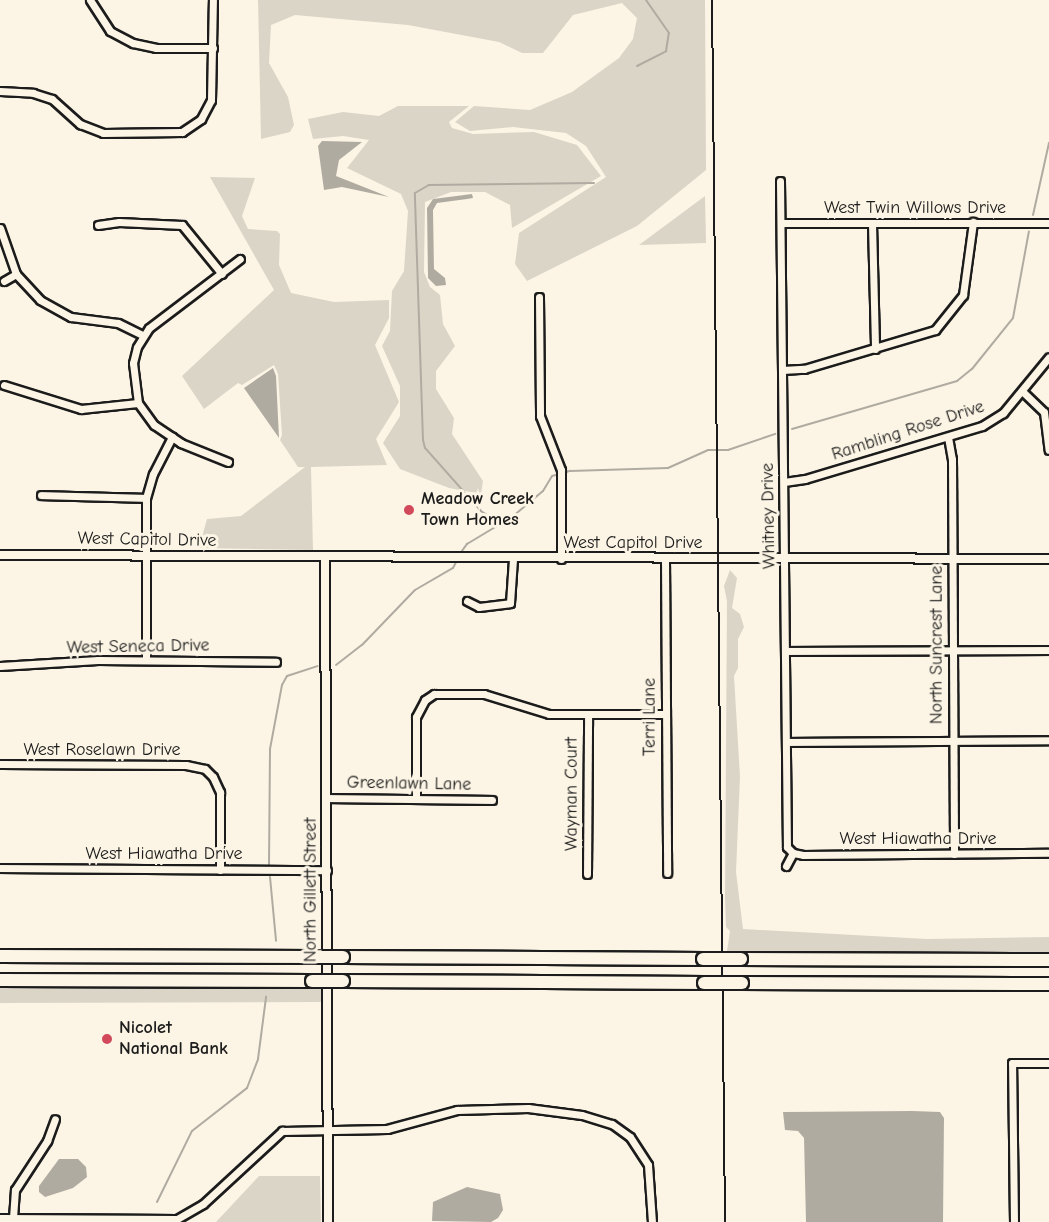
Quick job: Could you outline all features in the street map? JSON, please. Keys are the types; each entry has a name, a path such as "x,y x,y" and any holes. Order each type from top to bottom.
{"highway":[{"path":"0,956 1049,960"},
{"path":"0,980 1049,984"}],"street":[{"path":"90,0 105,25 133,43 156,48 213,48"},
{"path":"0,91 33,93 52,99 80,123 103,134 176,133 196,123 208,107 213,90 213,0"},
{"name":"Whitney Drive","path":"780,181 786,742 791,852"},
{"path":"98,225 119,222 182,225 222,274"},
{"path":"782,370 804,369 931,332 957,307 963,295 973,222"},
{"name":"West Twin Willows Drive","path":"781,223 1049,223"},
{"path":"872,223 876,349"},
{"path":"0,228 16,274 32,294 59,312 118,323 143,335"},
{"path":"228,462 172,438 154,425 138,403 132,363 143,335 240,259"},
{"path":"4,281 16,274"},
{"path":"539,297 540,416 561,474 561,559"},
{"name":"Rambling Rose Drive","path":"784,482 805,479 948,437 998,418 1049,357"},
{"path":"4,385 81,409 138,403"},
{"path":"1022,391 1044,412 1049,450"},
{"name":"North Suncrest Lane","path":"948,437 952,459 954,854"},
{"path":"146,660 146,498 153,474 172,438"},
{"path":"41,495 146,498"},
{"name":"West Capitol Drive","path":"0,555 665,560 1049,559"},
{"name":"North Gillett Street","path":"325,558 328,1222"},
{"path":"466,601 479,607 510,603 513,559"},
{"name":"Terri Lane","path":"665,560 667,873"},
{"path":"785,651 1049,650"},
{"name":"West Seneca Drive","path":"0,666 146,660 276,662"},
{"path":"416,799 416,717 429,697 444,693 477,693 541,713 665,714"},
{"name":"Wayman Court","path":"587,874 588,714"},
{"path":"786,742 1049,740"},
{"name":"West Roselawn Drive","path":"0,764 199,767 210,773 219,788 220,870"},
{"name":"Greenlawn Lane","path":"327,798 492,800"},
{"path":"786,866 791,852"},
{"name":"West Hiawatha Drive","path":"791,852 1049,853"},
{"name":"West Hiawatha Drive","path":"0,868 327,870"},
{"path":"1014,1222 1012,1063 1049,1062"},
{"path":"0,1218 184,1217 277,1134 292,1128 387,1128 472,1108 546,1108 582,1115 622,1130 640,1148 651,1179 652,1222"},
{"path":"13,1218 15,1190 47,1141 55,1119"}],"shaded area":[{"path":"258,0 705,0 706,170 637,226 527,281 515,264 519,233 606,177 586,146 566,133 513,127 470,131 455,122 474,106 530,110 572,92 619,58 633,39 637,18 622,3 573,15 543,53 522,53 499,42 408,25 295,15 271,25 269,63 288,97 294,125 290,132 261,139"},
{"path":"398,106 469,106 449,122 452,128 473,134 534,132 577,145 601,176 512,228 510,205 485,192 451,192 425,202 424,272 430,287 440,295 443,324 455,346 436,371 436,389 454,418 452,434 483,481 481,494 449,488 400,469 383,443 400,416 400,386 382,346 390,331 392,291 404,271 408,211 401,194 347,168 369,140 343,136 313,139 308,119 343,112 379,116"},
{"path":"322,141 362,142 339,160 336,176 389,197 342,187 324,190 318,146"},
{"path":"210,177 255,178 242,216 248,229 277,231 280,234 279,265 291,293 334,302 389,300 389,318 375,345 399,402 376,439 387,465 311,467 313,550 199,548 207,519 241,516 305,467 298,467 280,440 282,435 278,374 274,365 242,385 238,383 204,409 182,376 274,290"},
{"path":"472,194 473,198 437,203 433,210 434,269 445,278 446,285 436,286 428,278 427,208 433,199"},
{"path":"705,196 706,243 639,245"},
{"path":"273,368 276,376 279,438 244,388"},
{"path":"730,570 737,578 732,608 740,614 744,627 738,639 738,668 734,676 740,777 736,872 743,929 927,939 1049,937 1049,952 727,951 730,931 726,927 725,898 727,601 724,586"},
{"path":"0,988 322,989 322,1002 0,1003"},
{"path":"783,1112 940,1112 944,1118 943,1222 806,1222 804,1138 798,1131 785,1130"},
{"path":"59,1159 78,1159 86,1167 87,1177 73,1188 45,1197 39,1192 39,1186"},
{"path":"259,1176 320,1176 321,1222 216,1222"},
{"path":"467,1187 500,1194 503,1210 498,1218 491,1222 432,1221 433,1202"}],"waterway":[{"path":"637,66 666,51 669,33 646,0"},
{"path":"1033,215 1049,143"},
{"path":"500,523 481,511 425,448 415,193 429,185 594,183"},
{"path":"792,429 957,381 972,369 1013,318 1029,231"},
{"path":"459,555 467,544 512,517 543,491 552,476 570,471 668,468 708,450 728,450 775,434"},
{"path":"336,665 362,645 415,590 453,568 457,560"},
{"path":"269,865 270,749 282,685 287,676 317,666"},
{"path":"270,877 276,941"},
{"path":"157,1202 192,1131 247,1088 258,1059 266,997"}],"railway":[{"path":"712,0 725,1222"}],"place":[{"name":"Meadow Creek Town Homes","path":"409,510"},
{"name":"Nicolet National Bank","path":"107,1039"}]}
